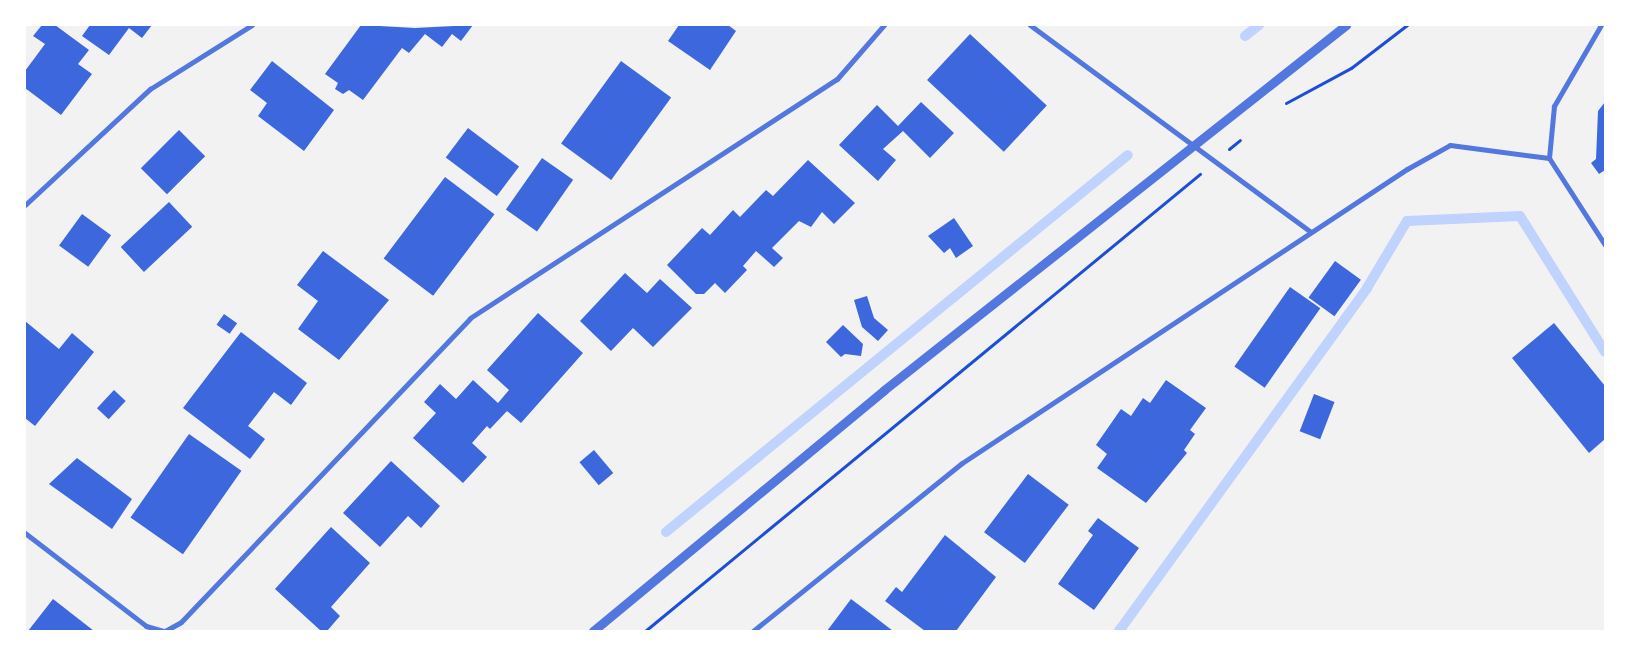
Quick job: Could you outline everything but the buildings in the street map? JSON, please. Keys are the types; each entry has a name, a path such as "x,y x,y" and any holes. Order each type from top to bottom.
{"street":[{"path":"25,206 150,89 252,25"},
{"path":"25,533 146,626 164,631 188,615 470,318 837,79 884,25"},
{"path":"1030,25 1192,143 1217,159 1311,232"},
{"path":"593,631 1192,143 1346,25"},
{"path":"1600,25 1554,106 1549,158 1605,244"},
{"path":"753,631 962,463 1311,232 1450,145 1549,158"}],"path":[{"path":"1277,108 1351,68 1407,25"},
{"path":"644,631 824,488 1247,134"}],"waterway":[{"path":"1245,36 1259,25"},
{"path":"666,532 1128,155"},
{"path":"1119,631 1367,288 1407,221 1520,216 1605,352"}]}
